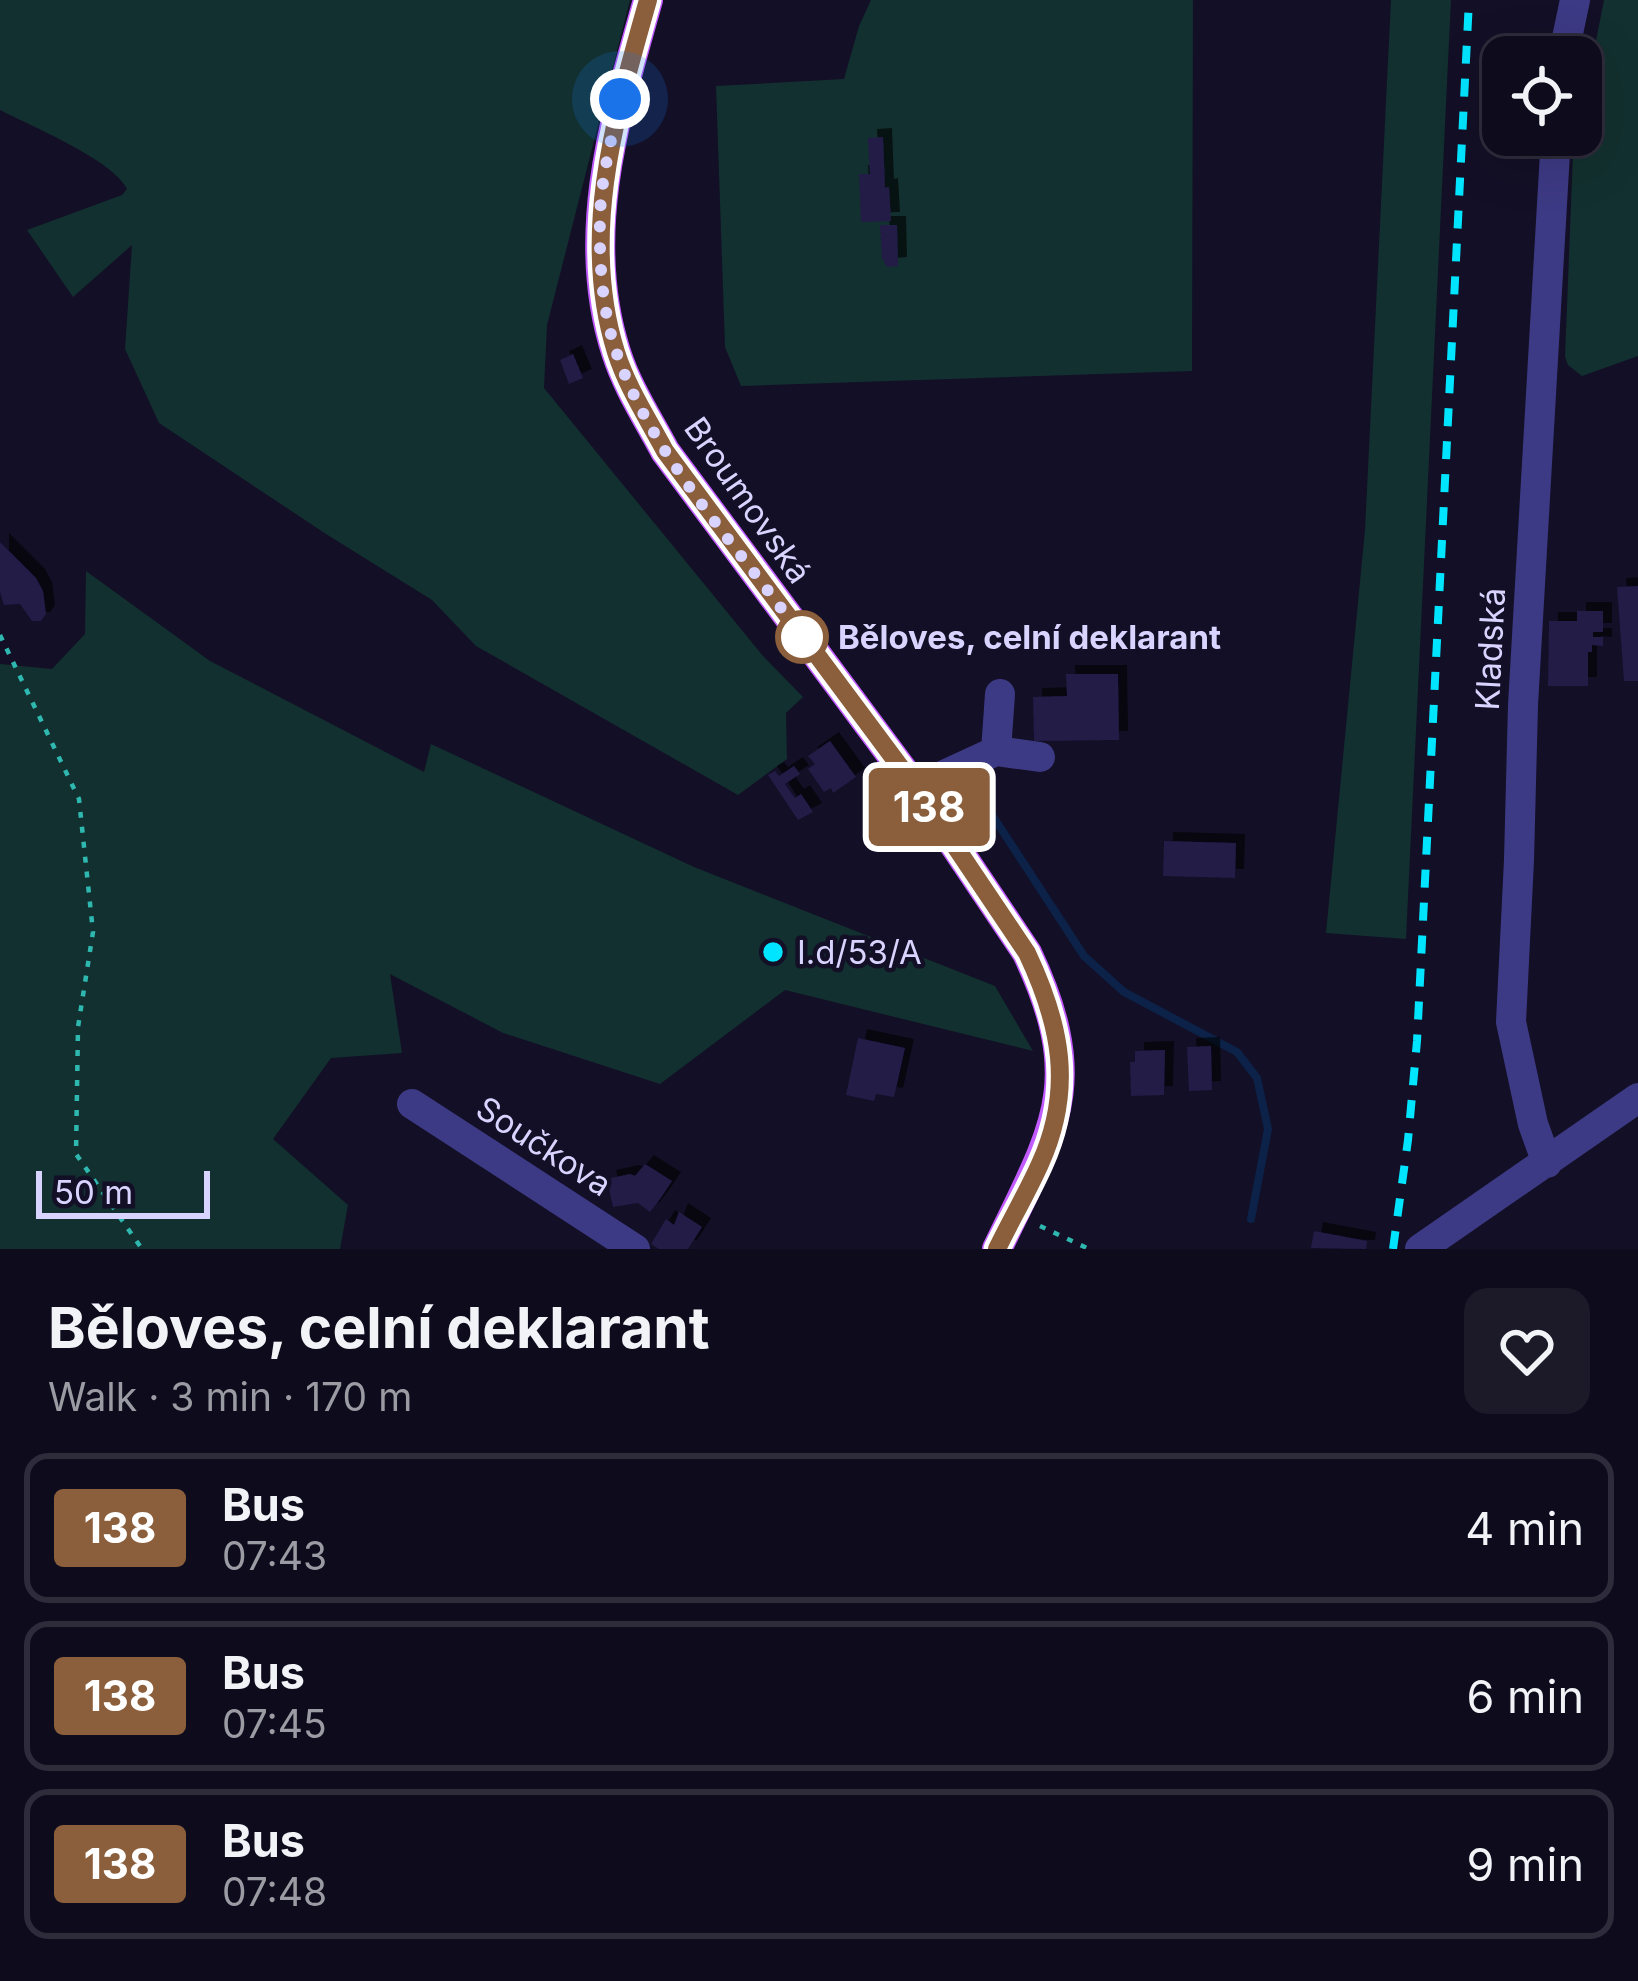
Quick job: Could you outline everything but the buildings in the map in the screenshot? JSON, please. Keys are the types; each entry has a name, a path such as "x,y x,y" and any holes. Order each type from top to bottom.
{"main road":[{"name":"Broumovská","path":"648,0 620,99 600,214 605,307 617,354 665,451 916,788 1027,953 1048,1000 1062,1067 1059,1101 1041,1161 997,1249"}],"street":[{"path":"1568,36 1576,0"},
{"name":"Kladská","path":"1547,1162 1533,1124 1511,1022 1522,706 1555,156"},
{"path":"996,752 1000,694"},
{"path":"916,788 996,752 1040,757"},
{"path":"1420,1249 1638,1098"},
{"name":"Součkova","path":"412,1104 635,1249"}],"path":[{"path":"0,635 80,799 93,932 78,1027 76,1154 142,1249"},
{"path":"1014,1213 1089,1249"}],"green space":[{"path":"0,0 630,0 547,325 544,388 763,656 803,697 786,713 787,759 738,795 476,646 432,600 159,423 125,349 132,245 73,297 27,230 122,195 127,189 89,155 0,110"},
{"path":"871,0 1193,0 1192,371 741,386 725,347 716,86 844,79"},
{"path":"1391,0 1451,0 1406,939 1326,933 1365,530"},
{"path":"1604,0 1638,0 1638,356 1582,376 1565,357 1573,156 1602,156 1602,36 1597,36"},
{"path":"86,571 210,661 424,772 431,744 694,867 995,986 1033,1051 785,990 660,1084 503,1033 390,974 402,1053 331,1058 273,1139 348,1205 340,1249 0,1249 0,664 52,669 85,634"}],"waterway":[{"path":"968,778 1084,956 1124,992 1237,1052 1257,1078 1268,1129 1251,1219"}],"railway":[{"path":"1393,1249 1417,1041 1469,0"}],"bus line":[{"name":"138","path":"648,0 620,99 600,214 605,307 617,354 665,451 916,788 1039,978 1062,1067 1059,1101 1041,1161 997,1249"}],"place":[{"name":"Běloves, celní deklarant","path":"802,637"},
{"name":"I.d/53/A","path":"773,952"}],"route":[{"path":"620,99 600,214 605,307 617,354 665,451 802,637"}]}
